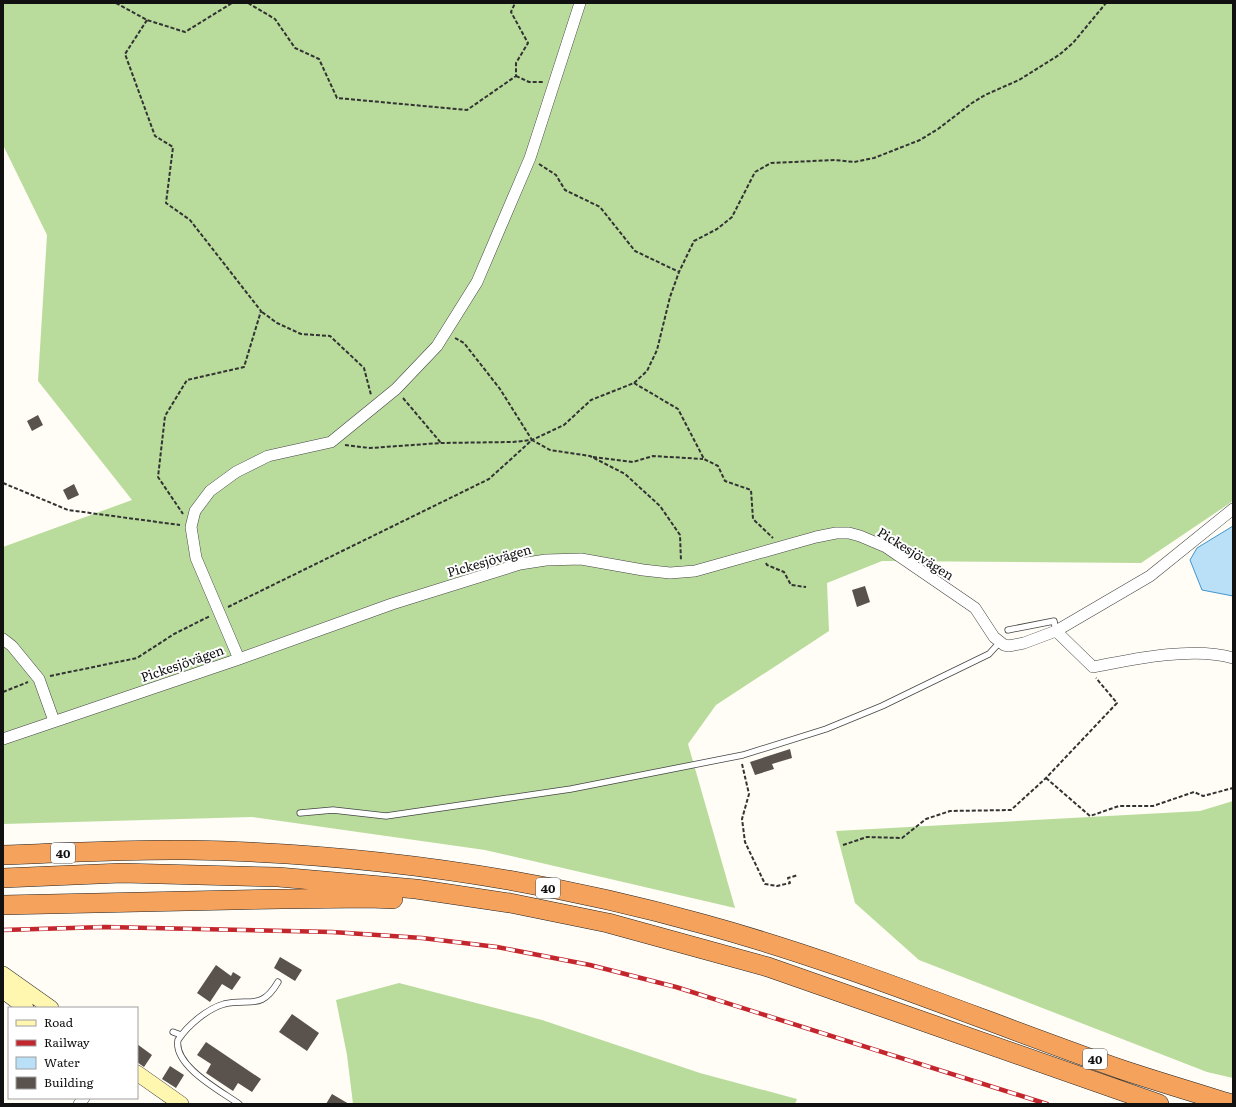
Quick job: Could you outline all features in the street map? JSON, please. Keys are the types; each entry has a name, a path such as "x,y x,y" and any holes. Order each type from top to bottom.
{"highway":[{"name":"40","path":"3,855 186,850 276,854 416,866 513,881 700,923 772,944 915,993 1125,1070 1232,1104"},
{"name":"40","path":"3,878 122,873 278,877 416,889 510,903 623,927 768,967 1159,1104"},
{"path":"3,905 369,898 550,912"}],"street":[{"path":"239,659 220,611 196,558 191,527 195,511 210,490 236,472 268,456 331,442 396,389 437,346 477,282 530,158 580,3"},
{"path":"1000,642 1004,645 1015,646 1039,639 1056,631 1150,576 1233,509"},
{"name":"Pickesjövägen","path":"3,739 239,659 392,604 520,564 546,560 581,559 643,570 670,573 695,571 816,536 836,533 850,533 872,541 920,569 975,608 994,636 1000,642"},
{"path":"1056,631 1092,668 1143,657 1217,654 1233,658"},
{"path":"3,639 12,646 39,679 54,721"},
{"path":"3,974 50,1007"},
{"path":"3,991 25,1007"},
{"path":"140,1076 181,1104"}],"lane":[{"path":"1008,630 1054,621 1056,631"},
{"path":"300,813 333,810 386,816 571,789 743,755 826,728 882,706 989,654 1000,642"},
{"path":"239,1104 203,1078 183,1060 177,1045 181,1036 196,1020 215,1007 226,1004 256,1002 272,992 278,982"},
{"path":"173,1032 181,1036"}],"path":[{"path":"116,3 147,20 185,32 232,3"},
{"path":"248,3 275,18 295,48 319,59 337,98 467,110 516,76"},
{"path":"515,3 511,12 528,43 516,63 516,76"},
{"path":"3,692 39,679 137,658 174,634 489,479 532,440 564,425 591,400 634,384 647,371 657,350 670,297 679,272 694,241 717,229 732,217 755,172 771,163 835,160 854,162 874,158 920,140 938,130 985,95 1019,80 1059,55 1073,42 1106,3"},
{"path":"147,20 125,54 155,136 172,147 166,203 190,220 261,311 277,323 301,334 330,336 364,368 371,396 379,403"},
{"path":"516,76 529,82 554,81"},
{"path":"530,158 556,175 566,190 600,207 635,250 679,272"},
{"path":"191,527 158,477 165,416 187,380 244,367 261,311"},
{"path":"446,332 464,343 500,389 532,440 550,450 633,462 652,456 704,459 718,466 725,481 751,490 753,519 782,546"},
{"path":"634,384 678,409 704,459"},
{"path":"396,389 441,442"},
{"path":"331,442 370,448 441,442 513,442 532,440"},
{"path":"590,456 625,474 660,506 680,535 682,572"},
{"path":"3,483 68,510 191,527"},
{"path":"762,552 767,566 784,572 791,585 806,586"},
{"path":"843,845 867,836 902,838 926,819 950,811 1011,810 1046,778 1117,703 1094,676 1092,668"},
{"path":"743,755 741,762 749,794 742,819 745,842 765,884 777,886 790,882 788,878 798,874"},
{"path":"1046,778 1090,816 1119,806 1152,806 1194,792 1203,796 1233,788"}],"green space":[{"path":"3,3 1233,3 1233,501 1141,563 882,561 827,583 829,631 716,705 688,744 735,908 485,850 252,817 3,824 3,547 132,500 38,381 47,235 3,145"},
{"path":"1233,801 1233,1078 1207,1072 919,960 855,903 836,831 1200,811"},
{"path":"399,983 542,1020 700,1073 797,1099 795,1104 353,1104 347,1055 336,1000"}],"water":[{"path":"1233,526 1233,596 1202,590 1190,560 1197,548"}],"building":[{"path":"38,415 43,425 32,431 27,421"},
{"path":"74,484 79,495 68,500 63,490"},
{"path":"865,586 870,602 857,607 852,590"},
{"path":"790,749 792,758 772,764 774,769 755,775 750,762"},
{"path":"280,957 302,970 295,981 274,968"},
{"path":"216,965 231,976 233,972 241,977 232,990 222,984 210,1002 197,993"},
{"path":"292,1014 319,1033 307,1051 279,1032"},
{"path":"206,1042 261,1079 252,1092 238,1083 233,1091 206,1073 211,1064 197,1055"},
{"path":"138,1045 152,1055 144,1067 138,1063"},
{"path":"170,1066 184,1075 176,1088 162,1079"},
{"path":"332,1094 349,1104 326,1104"}],"railway":[{"path":"3,930 105,927 332,932 422,938 497,947 590,965 676,987 1047,1104"}]}
